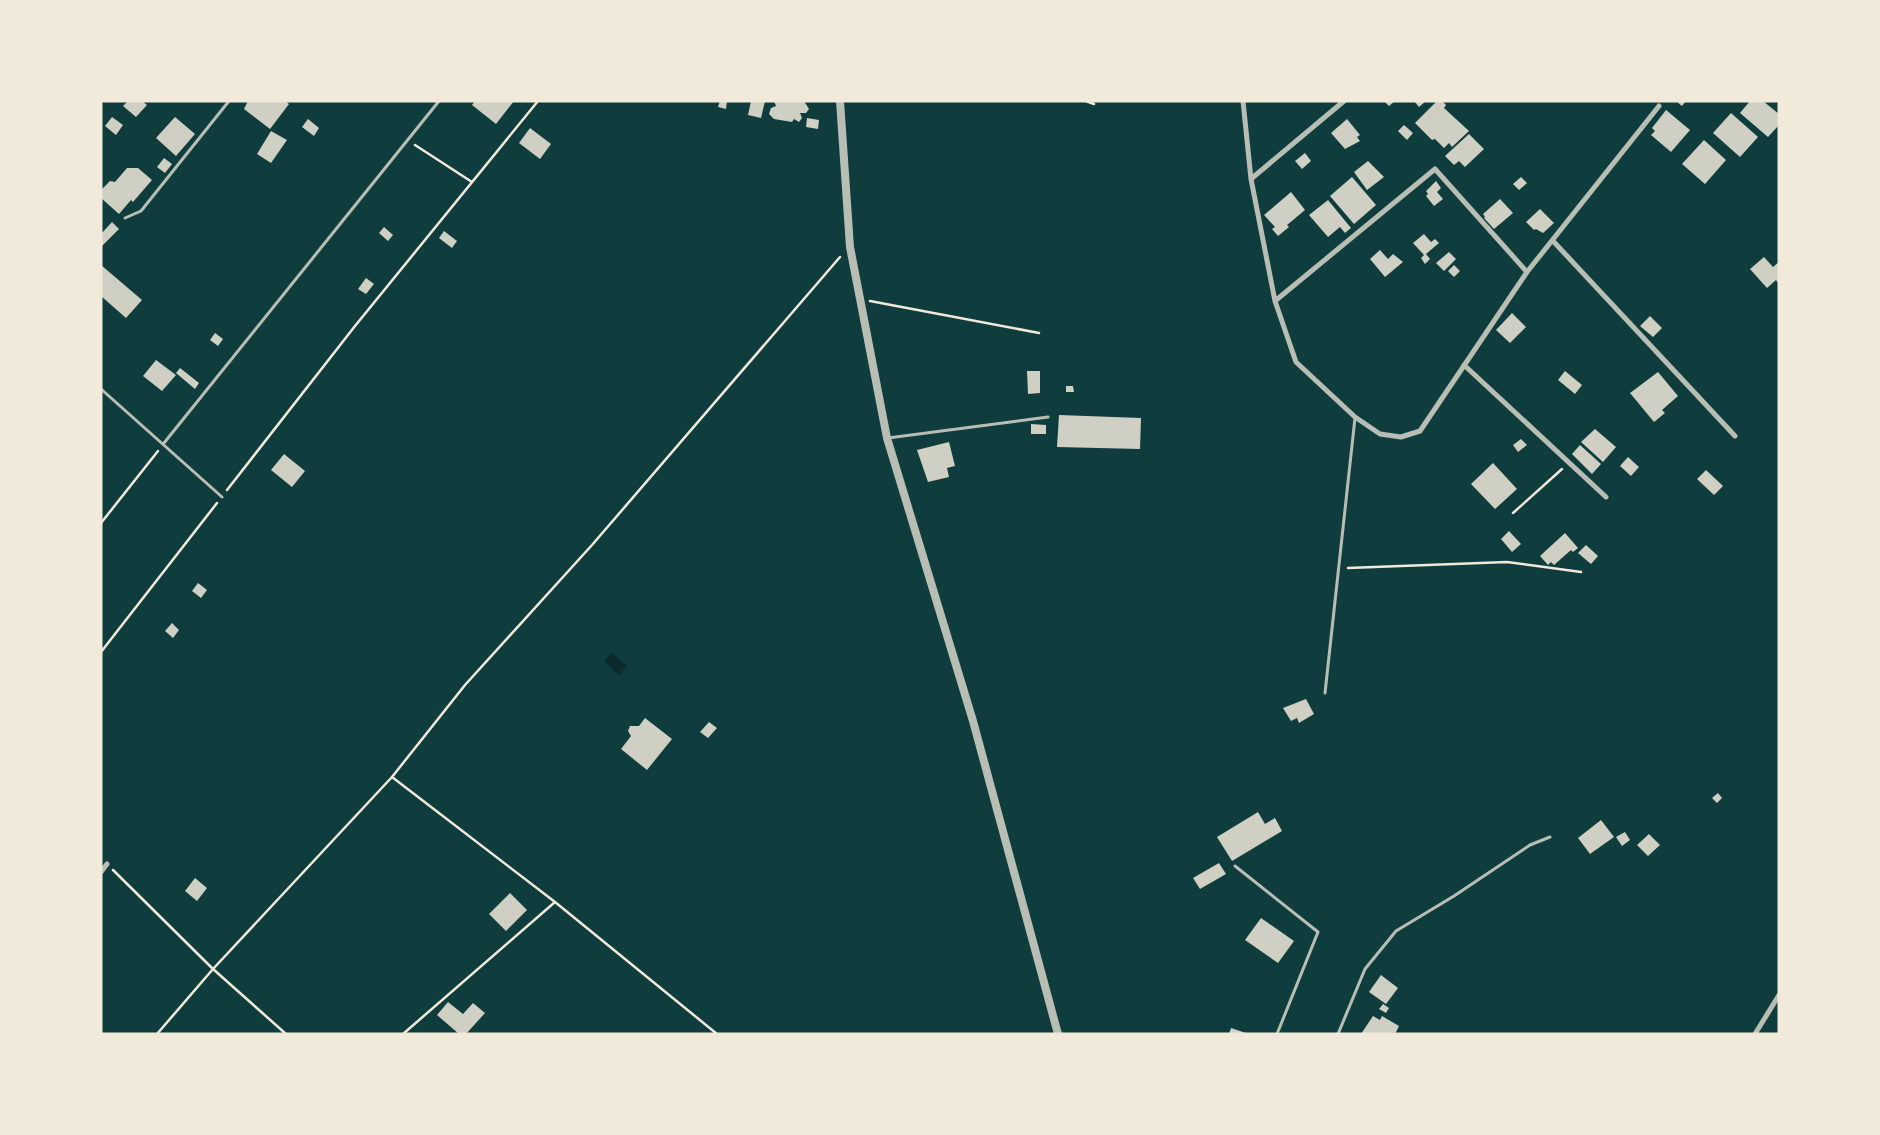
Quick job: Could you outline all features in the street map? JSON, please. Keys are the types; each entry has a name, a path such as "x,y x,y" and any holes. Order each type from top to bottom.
{"street":[{"path":"840,101 850,247 887,438 973,720 1058,1034"},
{"path":"1243,101 1251,179 1275,301 1296,362 1355,417 1380,434 1401,437 1420,431 1527,272 1661,103"},
{"path":"1251,179 1344,101"},
{"path":"1275,301 1434,169 1527,272"},
{"path":"1553,241 1735,436"},
{"path":"1464,365 1571,462 1606,497"},
{"path":"101,872 107,864"},
{"path":"1755,1034 1779,995"}],"lane":[{"path":"125,218 140,211 229,101"},
{"path":"164,444 438,101"},
{"path":"101,389 222,497"},
{"path":"887,438 1048,417"},
{"path":"1325,693 1355,417"},
{"path":"1338,1034 1365,969 1396,930 1454,896 1530,845 1550,837"},
{"path":"1234,866 1318,932 1277,1034"}],"path":[{"path":"101,652 222,497 538,101"},
{"path":"1086,101 1094,104"},
{"path":"413,144 472,182"},
{"path":"158,1034 213,969 392,777 465,685 592,545 850,247"},
{"path":"859,298 1039,333"},
{"path":"1513,513 1571,462"},
{"path":"1339,569 1507,562 1581,572"},
{"path":"392,777 555,902 717,1034"},
{"path":"107,864 213,969 286,1034"},
{"path":"403,1034 555,902"}],"water":[{"path":"612,653 627,666 619,675 604,661"}],"building":[{"path":"128,101 142,101 147,105 136,117 123,106"},
{"path":"248,101 285,101 289,104 270,129 244,109"},
{"path":"475,101 514,101 496,124 472,105"},
{"path":"720,101 727,101 726,109 718,107"},
{"path":"751,101 765,101 761,118 748,115"},
{"path":"774,101 804,101 809,109 806,113 800,113 802,118 799,122 794,119 792,122 774,119 769,114 771,108 776,106"},
{"path":"1384,101 1395,101 1389,106"},
{"path":"1414,101 1426,101 1419,107"},
{"path":"1437,101 1442,101 1446,105 1444,108 1469,131 1452,147 1449,143 1444,148 1435,139 1432,140 1415,123"},
{"path":"1676,101 1686,101 1682,106"},
{"path":"1750,101 1763,101 1779,114 1779,125 1768,137 1740,113"},
{"path":"1666,110 1690,130 1671,152 1651,135 1655,131 1652,128"},
{"path":"1731,113 1758,137 1740,157 1713,133"},
{"path":"112,117 123,125 116,135 105,126"},
{"path":"175,117 195,134 176,156 156,138"},
{"path":"807,118 819,120 818,129 806,127"},
{"path":"308,119 319,128 314,136 302,127"},
{"path":"1347,119 1360,135 1357,137 1360,141 1345,149 1331,133"},
{"path":"1404,125 1413,133 1407,140 1398,131"},
{"path":"530,128 551,144 540,159 519,143"},
{"path":"271,131 287,140 271,163 257,154"},
{"path":"1469,134 1484,149 1465,167 1459,161 1454,165 1445,156"},
{"path":"1704,140 1726,160 1705,184 1682,164"},
{"path":"1305,153 1311,161 1302,169 1295,161"},
{"path":"164,158 172,164 165,173 157,167"},
{"path":"1368,161 1384,177 1367,190 1354,172"},
{"path":"127,168 138,168 152,180 133,202 131,200 119,214 101,198 101,190 110,181 115,182"},
{"path":"1352,177 1376,205 1354,224 1330,196"},
{"path":"1521,177 1527,183 1519,190 1513,184"},
{"path":"1436,181 1441,188 1437,192 1443,199 1434,206 1426,196 1428,194 1426,191"},
{"path":"1291,192 1305,210 1287,225 1289,227 1278,236 1272,229 1275,227 1264,215"},
{"path":"1500,199 1513,213 1494,229 1484,218 1483,214"},
{"path":"1328,200 1351,228 1345,233 1340,227 1328,237 1309,215"},
{"path":"1540,209 1554,223 1543,233 1536,229 1534,230 1526,222"},
{"path":"112,222 119,229 101,247 101,234"},
{"path":"384,227 393,235 388,241 379,233"},
{"path":"444,231 457,241 452,248 439,238"},
{"path":"1424,234 1431,242 1435,239 1439,243 1426,254 1430,259 1425,264 1421,258 1424,255 1413,243"},
{"path":"1380,250 1388,259 1393,254 1403,262 1385,277 1370,259"},
{"path":"1449,252 1456,259 1444,271 1436,263"},
{"path":"1764,257 1773,267 1779,262 1779,284 1776,280 1767,288 1750,269"},
{"path":"101,265 142,300 126,318 101,296"},
{"path":"1454,265 1460,271 1454,277 1448,271"},
{"path":"366,278 374,284 366,294 358,289"},
{"path":"1512,313 1526,327 1510,343 1496,330"},
{"path":"1650,316 1662,328 1653,337 1640,326"},
{"path":"215,333 223,339 218,346 210,340"},
{"path":"156,360 176,375 162,391 143,376"},
{"path":"180,368 199,383 195,389 176,373"},
{"path":"1027,371 1040,371 1040,393 1028,394"},
{"path":"1565,371 1582,385 1575,394 1558,380"},
{"path":"1658,372 1678,396 1662,410 1665,413 1654,422 1630,393"},
{"path":"1066,386 1073,386 1074,392 1066,392"},
{"path":"1059,415 1141,418 1140,449 1057,447"},
{"path":"1031,424 1046,425 1046,434 1031,434"},
{"path":"1595,429 1616,447 1603,462 1581,442"},
{"path":"1521,439 1527,445 1518,452 1513,445"},
{"path":"949,442 955,466 947,468 949,477 928,482 917,450"},
{"path":"1580,445 1601,464 1592,474 1572,454"},
{"path":"284,454 305,471 292,487 271,470"},
{"path":"1628,457 1639,467 1631,476 1620,466"},
{"path":"1493,463 1517,489 1495,509 1471,484"},
{"path":"1706,470 1723,486 1714,495 1697,479"},
{"path":"1509,531 1521,544 1512,552 1501,539"},
{"path":"1565,533 1578,548 1573,552 1571,550 1554,565 1551,562 1548,565 1540,556"},
{"path":"1586,545 1598,556 1591,564 1578,553"},
{"path":"198,583 207,590 201,598 192,591"},
{"path":"172,623 179,630 173,638 165,631"},
{"path":"1306,699 1314,714 1299,723 1297,718 1291,721 1283,708"},
{"path":"645,718 672,739 647,770 621,749 631,736 628,731 630,726 639,726"},
{"path":"709,722 717,728 708,738 700,732"},
{"path":"1718,793 1722,798 1717,803 1712,798"},
{"path":"1258,812 1265,824 1275,818 1282,831 1232,861 1217,837"},
{"path":"1601,820 1614,837 1590,854 1578,838"},
{"path":"1625,832 1630,840 1622,846 1616,837"},
{"path":"1649,834 1660,845 1648,856 1637,845"},
{"path":"1219,863 1226,874 1200,889 1193,878"},
{"path":"195,878 207,888 197,901 185,891"},
{"path":"510,893 527,910 506,931 489,914"},
{"path":"1261,918 1294,941 1278,963 1245,940"},
{"path":"1381,975 1398,988 1386,1004 1369,992"},
{"path":"448,1002 463,1014 473,1003 485,1013 466,1034 459,1034 437,1015"},
{"path":"1383,1004 1389,1008 1386,1013 1379,1009"},
{"path":"1373,1016 1380,1020 1382,1016 1399,1026 1395,1034 1361,1034"},
{"path":"1231,1028 1246,1033 1246,1034 1229,1034"}]}
